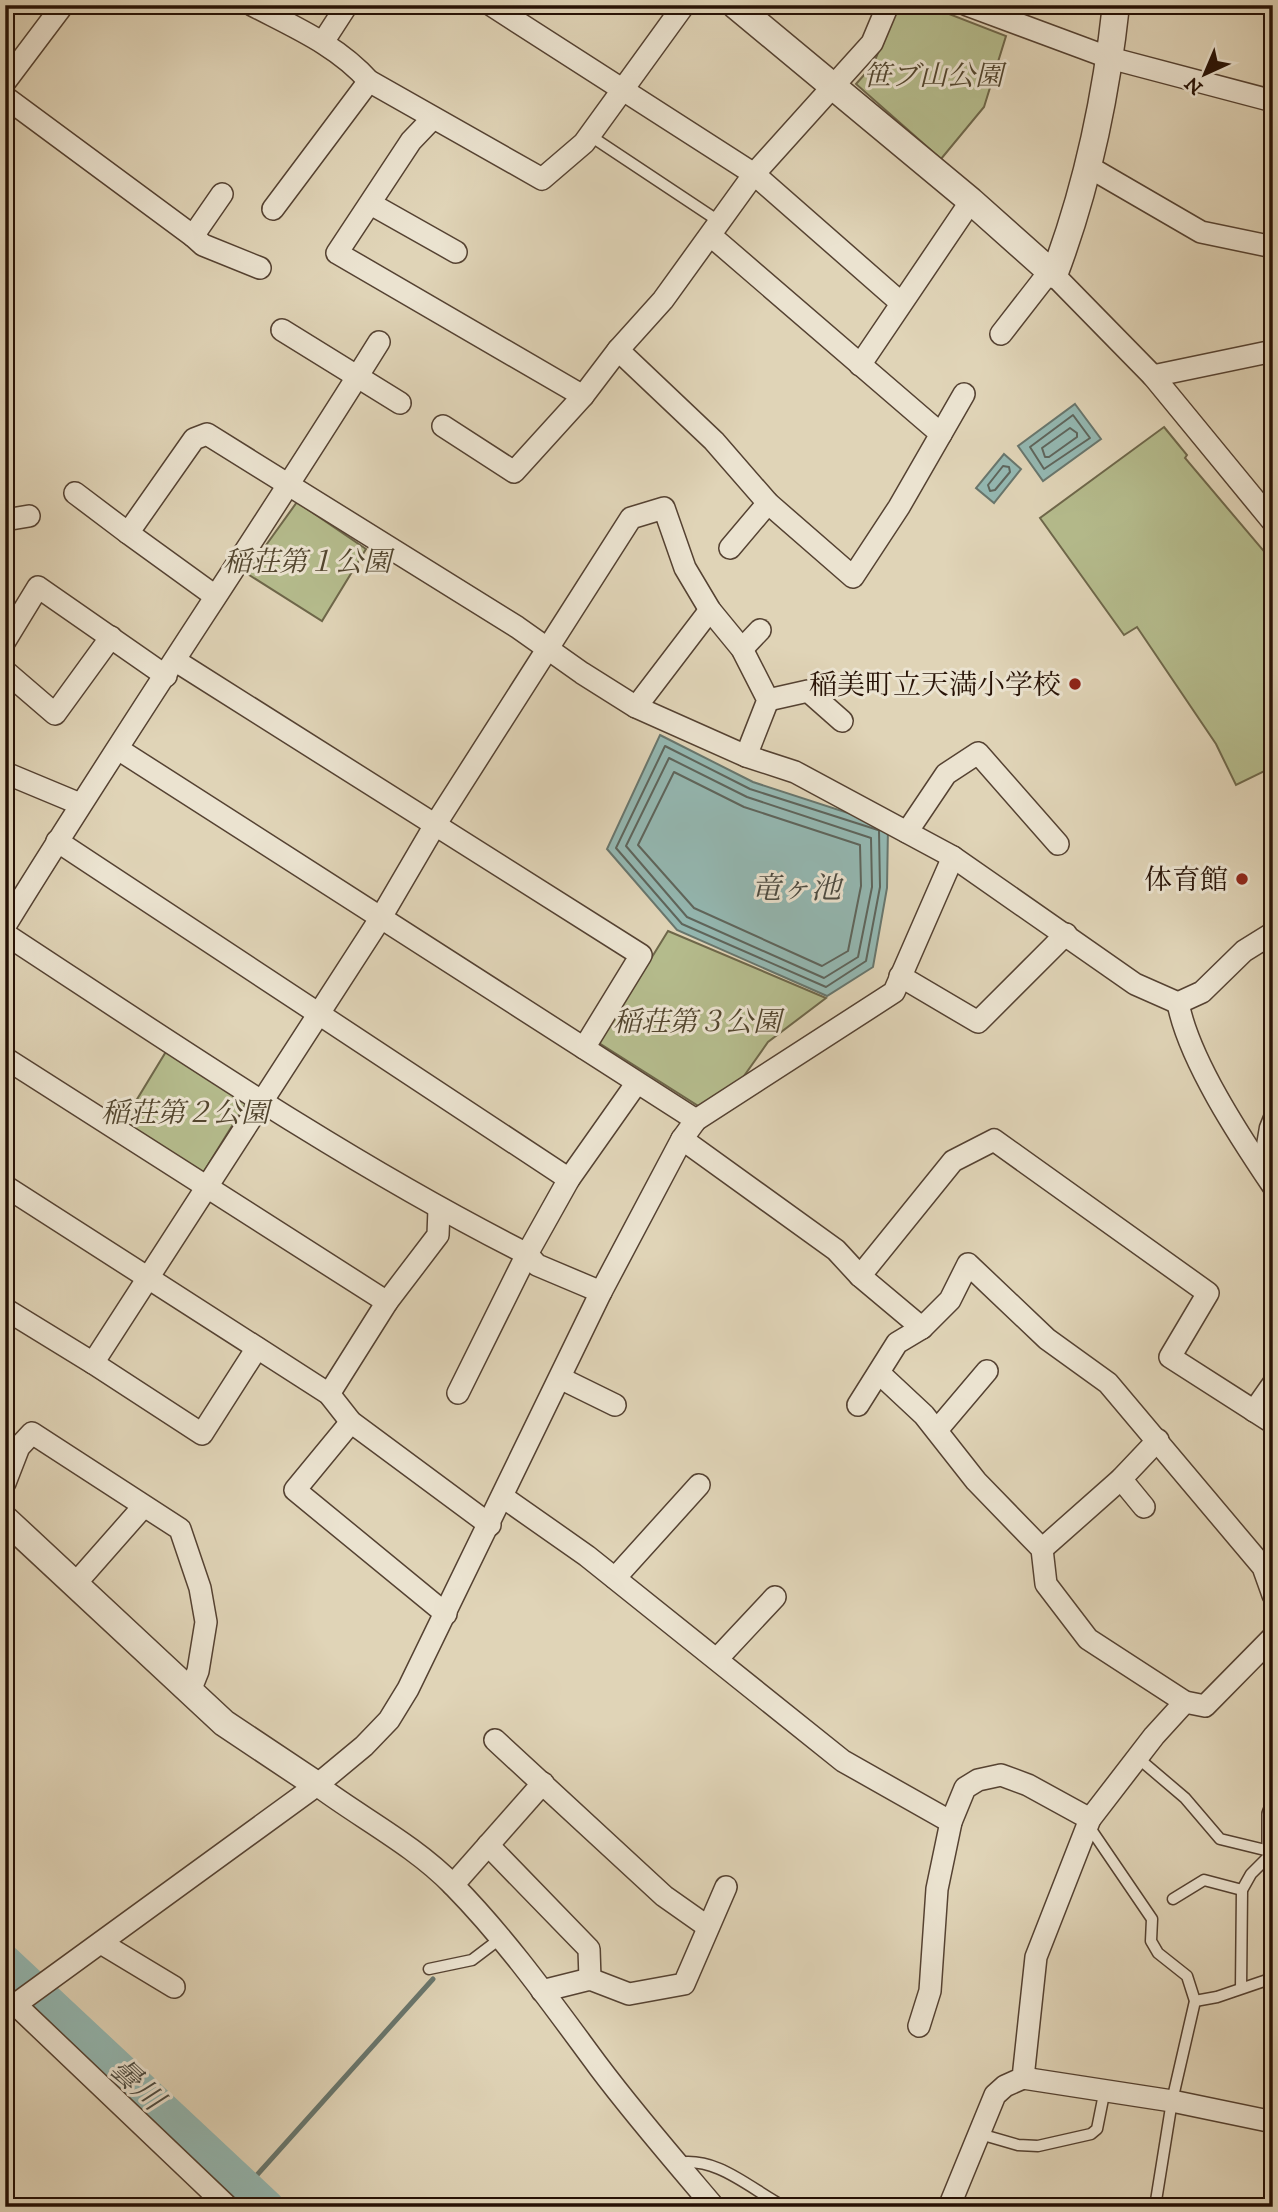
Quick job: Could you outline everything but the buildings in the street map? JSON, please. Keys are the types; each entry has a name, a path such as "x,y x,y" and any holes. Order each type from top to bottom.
{"street":[{"path":"5,82 14,53 63,5"},
{"path":"252,5 323,42 352,61 369,81 542,179 589,135 684,5"},
{"path":"323,42 347,5"},
{"path":"491,5 754,174 900,302"},
{"path":"735,5 971,201 1052,273 1153,376 1273,522"},
{"path":"442,427 509,479 663,300 754,174 872,43 888,5"},
{"path":"967,5 1110,58 1273,101"},
{"path":"1001,334 1052,273 1089,167 1110,58 1116,5"},
{"path":"273,209 319,165 369,81"},
{"path":"5,97 203,245 260,268"},
{"path":"433,118 411,141 337,253 583,396"},
{"path":"1089,167 1201,232 1273,247"},
{"path":"193,236 222,194"},
{"path":"860,365 900,302 971,201"},
{"path":"371,204 456,252"},
{"path":"715,228 860,365 941,434"},
{"path":"282,330 400,403"},
{"path":"5,926 80,804 171,669 379,342"},
{"path":"618,350 713,441 768,503 853,577 899,507 964,394"},
{"path":"1153,376 1273,351"},
{"path":"128,533 194,439 207,434 517,627 636,707 746,756 795,772 953,857 1135,984 1178,1003 1202,992 1244,951 1273,933"},
{"path":"75,493 215,596"},
{"path":"730,548 768,503"},
{"path":"93,1363 380,919 435,825 631,518 664,508 685,568 710,610 742,649 768,700 746,756"},
{"path":"5,520 29,516"},
{"path":"5,641 38,586 111,637 171,669 435,825 641,955 584,1048"},
{"path":"636,707 710,610"},
{"path":"742,649 760,630"},
{"path":"5,671 55,714 111,637"},
{"path":"768,700 808,691 842,721"},
{"path":"118,749 636,1084 696,1120"},
{"path":"907,832 946,774 978,753 1058,844"},
{"path":"6,774 80,804"},
{"path":"57,841 569,1179"},
{"path":"228,2207 14,2007 317,1785 364,1746 389,1720 446,1614 601,1292 682,1139 696,1120 894,992 953,857"},
{"path":"5,934 261,1102 439,1209 527,1254 537,1265 601,1292"},
{"path":"900,975 978,1022 1066,934"},
{"path":"1178,1003 1182,1026 1273,1186"},
{"path":"5,1058 387,1302"},
{"path":"458,1377 569,1179 636,1084"},
{"path":"682,1139 836,1250 860,1276 922,1328"},
{"path":"860,1276 953,1161 994,1140 1208,1293 1170,1357 1273,1423"},
{"path":"5,1186 329,1394 351,1422 490,1525"},
{"path":"329,1394 387,1302 438,1235 439,1209"},
{"path":"858,1405 897,1343 922,1328 950,1300 968,1265 1047,1339 1108,1383 1263,1567 1273,1595"},
{"path":"5,1334 11,1312 202,1434 257,1348"},
{"path":"937,1430 987,1371"},
{"path":"879,1373 937,1430 976,1481 1042,1549 1046,1584 1088,1639 1185,1702 1205,1706 1273,1637"},
{"path":"560,1378 615,1405"},
{"path":"1254,1411 1273,1384"},
{"path":"351,1422 295,1490 446,1614"},
{"path":"5,1483 19,1447 32,1433 180,1529 200,1588 206,1622 198,1671 190,1691"},
{"path":"1042,1549 1121,1479 1158,1440"},
{"path":"1121,1479 1144,1507"},
{"path":"503,1497 615,1578 843,1761 951,1822"},
{"path":"615,1578 694,1499"},
{"path":"76,1583 143,1507"},
{"path":"5,1519 224,1723 317,1785 363,1820 422,1857 453,1885 501,1938 601,2070 714,2207"},
{"path":"717,1659 775,1597"},
{"path":"1023,2078 1037,1956 1089,1822 1185,1702"},
{"path":"495,1740 664,1896 708,1927"},
{"path":"919,2026 930,1991 937,1889 951,1822 965,1788 978,1780 1001,1775 1028,1785 1089,1822"},
{"path":"453,1885 543,1783"},
{"path":"1273,1814 1273,1853"},
{"path":"488,1845 589,1949 590,1979"},
{"path":"542,1991 590,1979 629,1994 684,1984 726,1887"},
{"path":"101,1943 174,1987"},
{"path":"949,2207 995,2095 1005,2086 1023,2078 1172,2101 1273,2122"}],"lane":[{"path":"589,135 715,228"},
{"path":"1259,1165 1265,1127 1273,1107"},
{"path":"1138,1758 1185,1798 1220,1839 1273,1853"},
{"path":"1089,1822 1152,1919 1151,1941 1158,1953 1187,1976 1195,2001 1172,2101 1155,2207"},
{"path":"1241,1988 1242,1890 1256,1868 1273,1853"},
{"path":"1173,1899 1204,1880 1242,1890"},
{"path":"429,1969 472,1960 501,1938"},
{"path":"1195,2001 1273,1978"},
{"path":"980,2134 1017,2146 1038,2146 1091,2134 1097,2129 1105,2090"},
{"path":"677,2163 695,2160 716,2166 785,2207"}],"green space":[{"name":"笹ブ山公園","path":"898,5 926,5 1006,36 984,107 941,159 856,84 873,65"},
{"path":"1164,427 1187,455 1185,458 1273,562 1273,767 1236,785 1216,744 1137,627 1124,635 1040,518"},
{"name":"稲荘第１公園","path":"297,502 366,549 322,621 246,573"},
{"name":"稲荘第３公園","path":"668,931 826,998 768,1042 739,1083 700,1107 599,1043"},
{"name":"稲荘第２公園","path":"167,1050 248,1100 203,1173 122,1124"}],"water":[{"path":"1075,404 1101,439 1043,481 1018,446"},
{"path":"1004,454 1021,469 994,503 976,488"},
{"name":"竜ヶ池","path":"660,735 753,782 888,826 887,888 873,967 827,996 677,930 607,849"}],"waterway":[{"name":"曇川","path":"5,1961 268,2207"},
{"path":"247,2186 433,1979"}],"place":[{"name":"稲美町立天満小学校","path":"1075,684"},
{"name":"体育館","path":"1242,879"}]}
